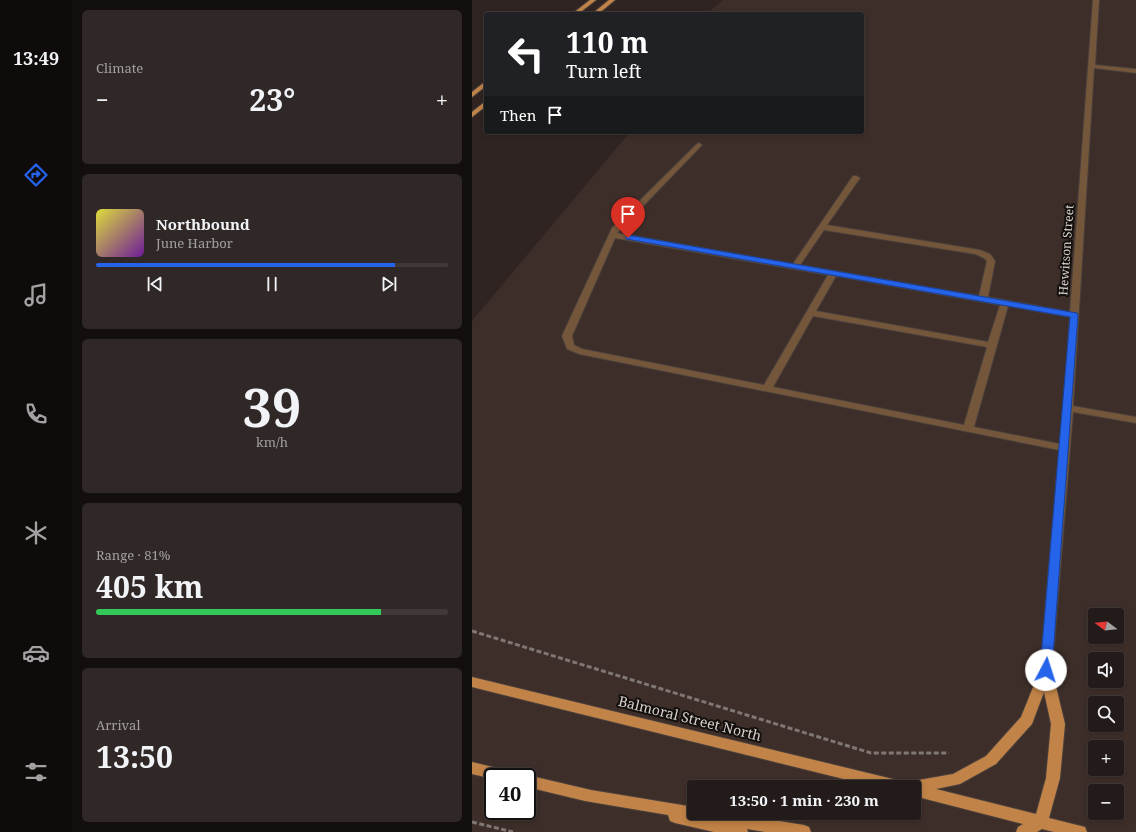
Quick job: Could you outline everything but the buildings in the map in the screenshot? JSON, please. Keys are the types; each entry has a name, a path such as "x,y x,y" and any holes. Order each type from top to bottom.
{"main road":[{"path":"578,12 593,0"},
{"path":"597,12 612,0"},
{"path":"472,95 484,85"},
{"path":"472,115 484,105"},
{"path":"921,786 955,780 991,760 1027,720 1046,670"},
{"path":"1023,832 1041,822 1053,778 1058,724 1046,670"},
{"name":"Balmoral Street North","path":"472,682 872,780"},
{"path":"472,768 484,771"},
{"path":"536,783 741,832"},
{"path":"921,792 1080,832"},
{"path":"585,795 804,832"}],"street":[{"name":"Hewitson Street","path":"1046,670 1068,408 1096,0"},
{"path":"1091,66 1136,71"},
{"path":"699,145 615,230 567,336 570,346 578,351 1064,448"},
{"path":"795,266 856,178"},
{"path":"822,227 977,252 987,256 991,260 983,299"},
{"path":"613,235 1074,315"},
{"path":"767,389 833,273"},
{"path":"968,429 1005,303"},
{"path":"810,313 992,345"},
{"path":"1068,408 1136,420"}],"path":[{"path":"472,631 871,753 949,753"},
{"path":"472,822 513,832"}],"shaded area":[{"path":"723,0 1136,0 1136,832 472,832 472,321 628,134 864,134 864,12 708,12"}],"route":[{"path":"628,238 1074,315 1068,408 1046,670"}]}
